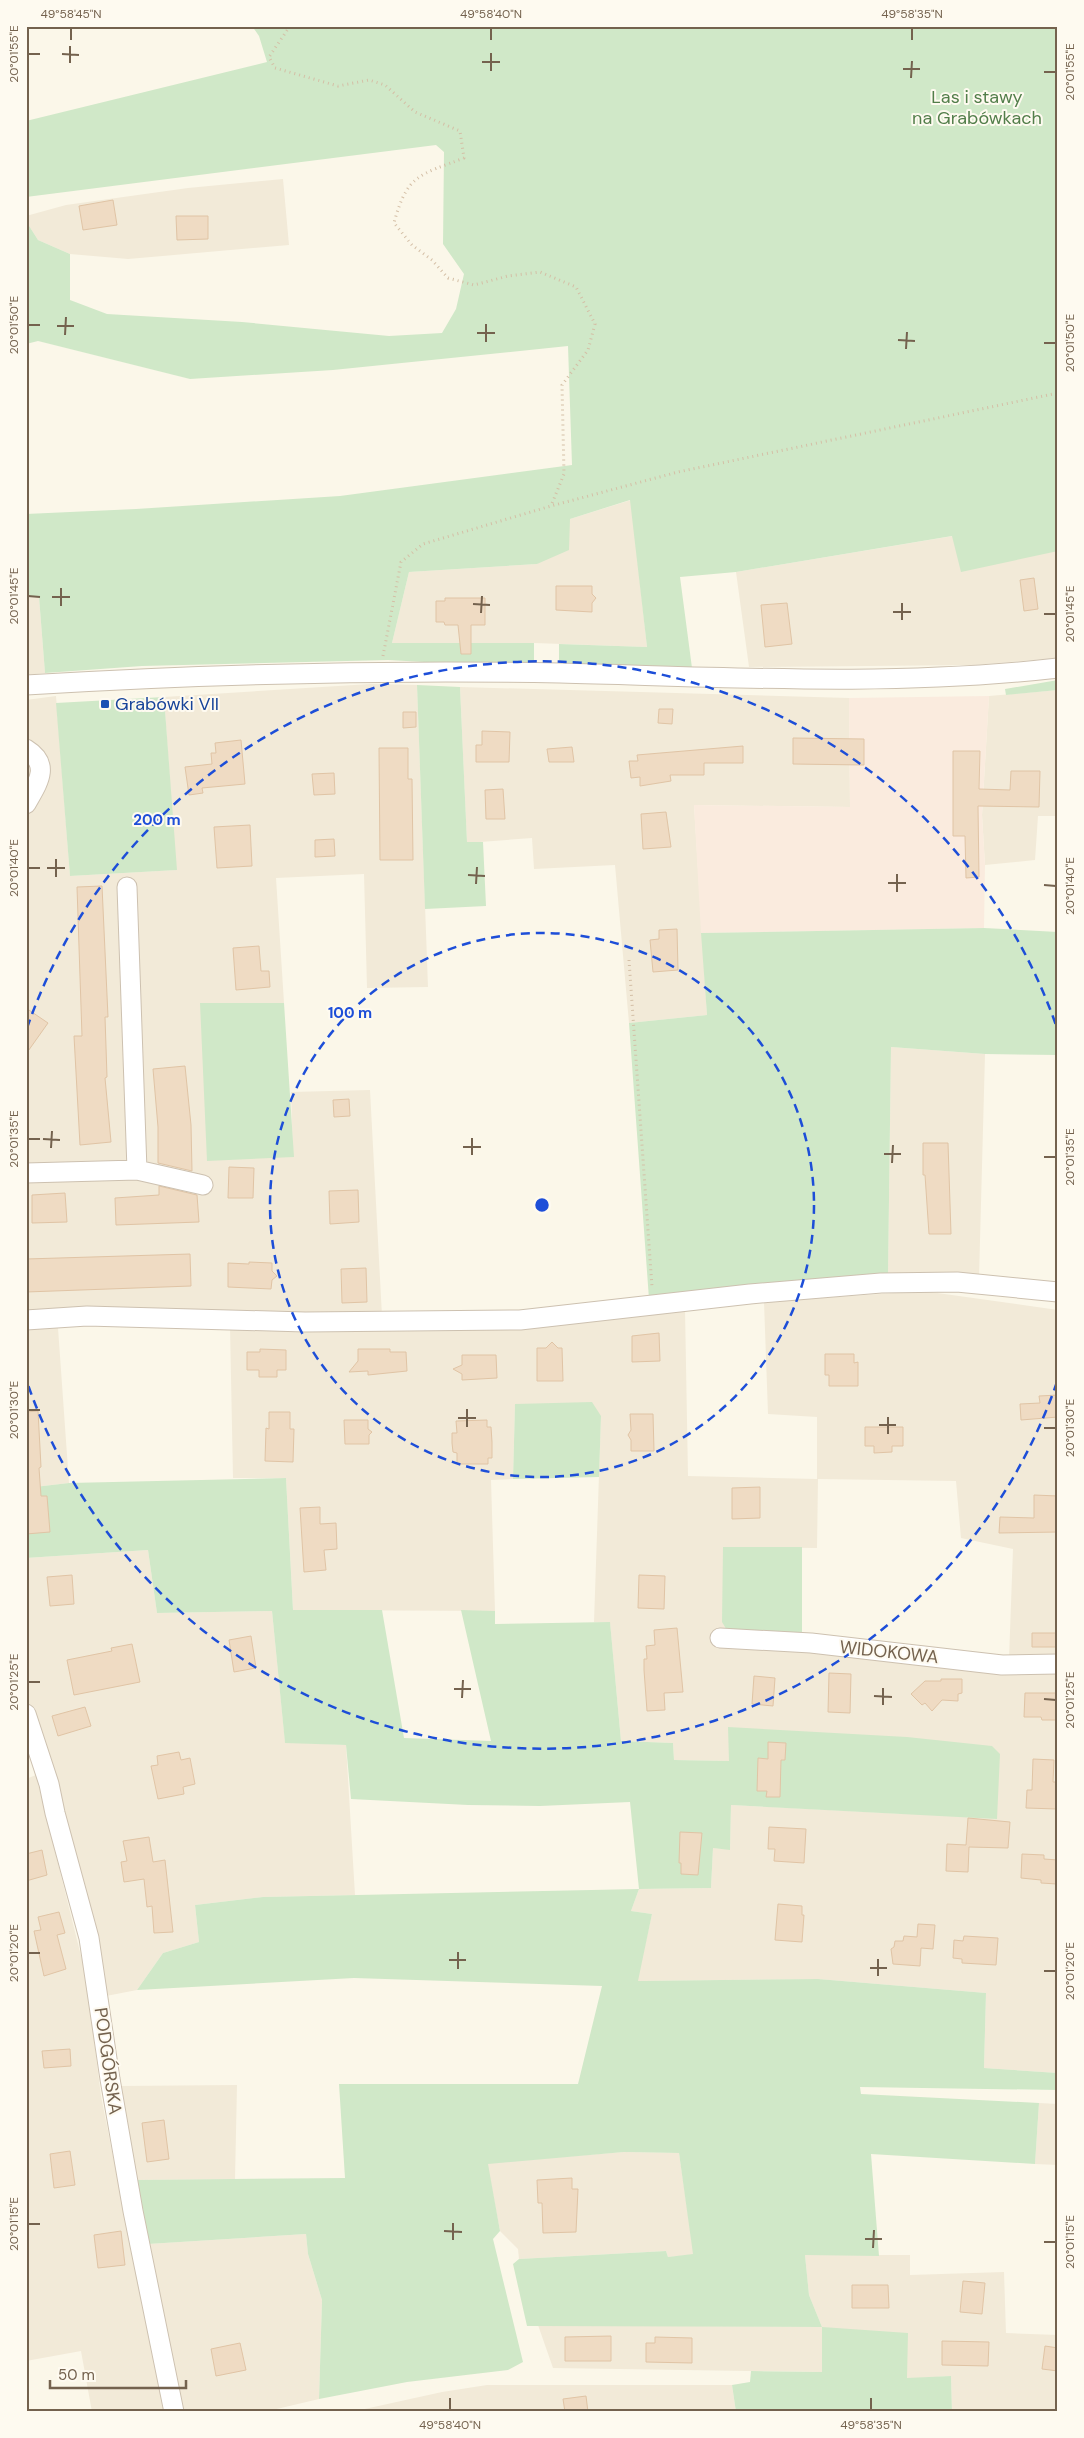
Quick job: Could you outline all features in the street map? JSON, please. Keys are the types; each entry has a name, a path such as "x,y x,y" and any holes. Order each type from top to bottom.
{"street":[{"path":"26,686 170,678 381,672 954,678 1058,668"},
{"path":"26,749 35,754 40,772 26,804"},
{"path":"127,887 137,1170"},
{"path":"26,1173 137,1170 203,1185"},
{"path":"26,1320 87,1316 305,1322 520,1320 750,1294 881,1283 956,1282 1058,1292"},
{"name":"WIDOKOWA","path":"720,1638 811,1643 1002,1665 1058,1664"},
{"name":"PODGÓRSKA","path":"26,1714 49,1784 89,1938 131,2201 174,2412"}],"path":[{"path":"290,26 269,57 275,68 338,86 369,80 385,85 414,112 460,131 464,158 413,180 401,198 394,223 412,246 432,260 448,278 474,285 508,276 540,272 576,287 595,324 588,350 562,385 564,474 551,506"},
{"path":"381,672 401,562 423,544 551,506 678,472 1058,393"},
{"path":"629,960 653,1305"}],"shaded area":[{"path":"283,179 289,245 128,259 70,254 38,240 26,221 26,216 66,205 188,188"},
{"path":"1058,400 1058,658 973,665 749,667 736,572 953,536"},
{"path":"631,500 647,647 534,643 392,643 409,572 537,564 570,519"},
{"path":"26,597 39,597 45,673 26,675"},
{"path":"370,684 417,685 428,987 367,988 364,874 276,878 284,1003 200,1003 293,1157 291,1092 370,1090 382,1316 26,1311 26,700 56,696 70,876 176,870 164,697"},
{"path":"460,687 849,698 850,807 694,805 707,1015 629,1023 615,865 534,869 532,838 467,843"},
{"path":"1058,690 1058,816 1038,816 1035,860 985,865 982,815 989,696"},
{"path":"989,696 982,815 985,865 984,928 701,933 694,805 850,807 849,698"},
{"path":"891,1047 985,1054 979,1278 888,1276"},
{"path":"923,1291 1058,1310 1058,1658 1009,1659 1013,1549 961,1538 956,1481 818,1479 817,1548 723,1547 728,1632 712,1632 712,1639 1058,1673 1058,2073 984,2068 986,1993 818,1979 637,1981 652,1914 631,1911 639,1889 711,1888 713,1848 730,1849 731,1805 905,1814 729,1727 729,1761 674,1760 673,1743 621,1741 610,1623 594,1622 601,1416 515,1404 513,1479 491,1480 495,1611 293,1610 286,1478 233,1478 230,1326 438,1330 584,1323 685,1309 688,1476 817,1479 817,1417 768,1414 764,1302"},
{"path":"58,1328 69,1483 26,1488 26,1329"},
{"path":"148,1550 157,1613 272,1611 285,1742 346,1745 355,1895 263,1897 195,1905 199,1942 163,1953 137,1990 106,1996 68,1823 47,1749 42,1749 26,1700 26,1558"},
{"path":"36,1775 86,1976 101,2096 164,2412 92,2412 81,2351 26,2361 26,1779"},
{"path":"237,2085 235,2179 133,2180 120,2086"},
{"path":"1039,2103 1058,2104 1058,2165 1035,2164"},
{"path":"624,2152 679,2153 694,2255 668,2257 666,2251 519,2259 518,2249 500,2231 487,2163"},
{"path":"306,2234 308,2254 322,2300 319,2399 264,2412 182,2412 148,2244"},
{"path":"805,2255 910,2255 910,2275 1004,2272 1006,2333 1058,2335 1058,2412 952,2412 951,2376 906,2379 907,2333 822,2372 553,2368 538,2325 822,2327 809,2295"},
{"path":"487,2385 732,2385 736,2412 351,2412 442,2392"}],"green space":[{"name":"Las i stawy na Grabówkach","path":"252,26 1058,26 1058,551 961,572 952,536 736,572 680,577 692,668 559,665 559,644 647,647 630,500 570,519 569,550 537,564 409,572 392,643 534,643 534,668 388,660 142,666 45,673 39,597 26,597 26,514 340,496 572,465 568,346 333,370 190,379 38,341 26,344 26,221 38,240 70,254 70,300 107,314 242,322 389,336 442,333 456,309 464,274 443,244 444,152 436,145 26,197 26,121 267,62 259,36"},
{"path":"1058,680 1058,690 1006,695 1005,689"},
{"path":"417,685 460,687 467,842 483,842 486,906 425,909"},
{"path":"164,697 177,870 70,876 56,703"},
{"path":"984,928 1058,932 1058,1055 985,1054 891,1047 888,1276 649,1299 629,1023 707,1015 701,933"},
{"path":"200,1003 284,1003 294,1157 207,1161"},
{"path":"592,1402 601,1416 599,1477 513,1479 515,1404"},
{"path":"286,1478 293,1610 382,1610 404,1738 491,1741 461,1610 495,1611 495,1624 610,1622 621,1741 673,1743 674,1760 729,1761 728,1727 907,1737 992,1746 1000,1754 997,1819 731,1805 730,1850 713,1848 711,1888 639,1889 630,1802 540,1806 468,1805 351,1799 346,1745 285,1743 272,1611 157,1613 148,1550 26,1558 26,1488 69,1483"},
{"path":"723,1547 802,1547 802,1637 728,1632 722,1622"},
{"path":"639,1889 631,1911 652,1914 638,1981 818,1979 986,1993 984,2068 1058,2073 1058,2090 860,2087 861,2094 1039,2103 1035,2164 871,2154 879,2256 805,2255 809,2295 822,2327 527,2326 513,2264 519,2259 666,2251 668,2257 693,2254 679,2153 624,2152 488,2164 500,2231 493,2239 523,2362 508,2370 407,2382 319,2399 322,2300 308,2254 306,2234 148,2244 133,2180 345,2178 339,2084 578,2084 602,1986 354,1978 137,1990 163,1953 199,1942 195,1905 263,1897"},
{"path":"822,2327 908,2333 907,2378 951,2376 952,2412 736,2412 732,2385 750,2382 751,2371 822,2372"}],"building":[{"path":"113,200 117,225 83,230 79,206"},
{"path":"176,216 208,216 208,239 177,240"},
{"path":"1034,578 1038,609 1024,611 1020,580"},
{"path":"556,586 592,586 592,594 596,598 592,603 592,612 556,610"},
{"path":"445,598 485,598 485,625 471,625 471,654 461,654 458,625 445,625 444,622 436,622 436,601 445,601"},
{"path":"787,603 792,644 765,647 761,605"},
{"path":"659,709 673,709 672,724 658,723"},
{"path":"403,712 416,712 416,727 403,728"},
{"path":"482,731 510,732 509,762 476,762 476,745 482,745"},
{"path":"793,738 864,739 864,765 793,764"},
{"path":"241,740 245,784 202,788 203,793 189,795 185,767 212,764 211,753 216,753 215,743"},
{"path":"743,746 743,763 704,763 704,775 670,775 671,781 640,786 640,777 631,778 629,761 638,761 637,755"},
{"path":"572,747 574,762 549,762 547,749"},
{"path":"379,748 408,748 408,779 412,779 413,860 380,860"},
{"path":"953,751 980,751 979,789 1010,790 1011,771 1040,771 1039,807 978,806 979,877 966,878 965,836 953,836"},
{"path":"334,773 335,794 314,795 312,774"},
{"path":"503,789 505,819 486,819 485,790"},
{"path":"666,812 671,847 643,849 641,814"},
{"path":"250,825 252,866 217,868 214,827"},
{"path":"334,839 335,856 315,857 315,840"},
{"path":"102,886 108,1017 105,1017 107,1077 105,1078 111,1142 80,1145 74,1036 82,1036 77,887"},
{"path":"677,929 678,970 653,972 650,940 659,939 659,930"},
{"path":"259,946 261,971 269,971 270,987 236,990 233,948"},
{"path":"26,1008 48,1023 26,1054"},
{"path":"185,1066 191,1125 192,1171 158,1163 158,1127 153,1069"},
{"path":"349,1099 350,1116 334,1117 333,1100"},
{"path":"923,1143 948,1143 951,1234 929,1234 925,1175 923,1175"},
{"path":"229,1167 254,1168 253,1198 228,1198"},
{"path":"159,1186 197,1195 199,1222 116,1225 115,1198 159,1195"},
{"path":"358,1190 359,1222 330,1224 329,1191"},
{"path":"65,1193 67,1222 32,1223 32,1195"},
{"path":"190,1254 191,1286 26,1292 26,1259"},
{"path":"249,1262 272,1263 272,1271 277,1276 272,1280 271,1289 228,1287 228,1263 249,1264"},
{"path":"366,1268 367,1302 342,1303 341,1269"},
{"path":"659,1333 660,1361 632,1362 632,1336"},
{"path":"552,1342 558,1348 562,1348 563,1381 537,1381 537,1348 546,1348"},
{"path":"260,1349 286,1350 286,1370 277,1370 277,1377 259,1377 259,1370 247,1370 247,1352 260,1352"},
{"path":"358,1349 390,1349 390,1352 406,1352 407,1371 368,1375 368,1371 349,1372 358,1361"},
{"path":"825,1354 854,1354 854,1363 858,1362 858,1386 829,1386 829,1375 825,1375"},
{"path":"462,1355 496,1355 497,1378 462,1380 462,1374 453,1369 462,1365"},
{"path":"1058,1395 1058,1417 1021,1420 1020,1404 1040,1403 1039,1396"},
{"path":"38,1411 41,1496 47,1496 50,1532 26,1534 26,1412"},
{"path":"269,1412 290,1412 290,1429 294,1429 293,1462 265,1461 266,1428 269,1429"},
{"path":"630,1414 653,1414 654,1451 631,1451 631,1440 628,1435 631,1430"},
{"path":"344,1420 368,1420 368,1429 372,1432 369,1435 369,1444 345,1444"},
{"path":"487,1420 487,1427 491,1427 492,1442 492,1458 488,1458 488,1464 457,1464 457,1453 453,1452 452,1443 452,1433 457,1433 456,1421"},
{"path":"865,1427 903,1427 903,1446 892,1446 892,1452 874,1453 874,1446 865,1446"},
{"path":"760,1487 760,1518 732,1519 732,1488"},
{"path":"1034,1495 1058,1496 1058,1532 999,1533 1000,1517 1034,1518"},
{"path":"320,1507 320,1524 336,1523 337,1549 324,1550 326,1570 304,1572 300,1508"},
{"path":"72,1575 74,1604 50,1606 47,1577"},
{"path":"639,1575 665,1576 664,1609 638,1608"},
{"path":"677,1628 683,1692 664,1693 665,1710 647,1711 644,1670 644,1659 647,1659 646,1646 655,1645 654,1630"},
{"path":"1032,1633 1058,1633 1058,1647 1032,1647"},
{"path":"251,1636 256,1668 234,1672 229,1640"},
{"path":"132,1644 140,1682 74,1695 67,1660 112,1651 111,1648"},
{"path":"829,1673 851,1674 850,1713 828,1712"},
{"path":"754,1676 775,1678 773,1706 752,1704"},
{"path":"941,1679 962,1679 962,1693 958,1694 958,1701 942,1700 932,1711 925,1703 922,1705 911,1694 925,1681 941,1681"},
{"path":"1025,1693 1058,1693 1058,1720 1024,1717"},
{"path":"85,1707 91,1726 58,1736 52,1716"},
{"path":"768,1742 786,1743 785,1760 781,1760 780,1797 766,1797 767,1791 757,1791 758,1758 768,1759"},
{"path":"179,1752 181,1760 190,1758 195,1784 183,1787 184,1794 158,1799 151,1766 158,1765 157,1756"},
{"path":"1033,1759 1054,1760 1053,1782 1058,1782 1057,1809 1026,1808 1027,1790 1032,1790"},
{"path":"968,1818 1010,1822 1008,1848 969,1847 968,1872 946,1871 947,1844 966,1845"},
{"path":"769,1827 806,1829 804,1863 774,1861 775,1849 768,1849"},
{"path":"680,1832 702,1833 698,1875 681,1874 681,1863 679,1863"},
{"path":"149,1837 153,1862 165,1860 173,1932 154,1933 152,1906 147,1907 144,1879 124,1882 121,1862 127,1861 123,1841"},
{"path":"42,1850 47,1875 26,1881 26,1854"},
{"path":"1022,1854 1044,1855 1044,1859 1058,1860 1057,1884 1041,1883 1041,1880 1021,1878"},
{"path":"778,1904 802,1906 802,1915 804,1915 802,1942 775,1940"},
{"path":"59,1912 65,1933 57,1935 66,1969 44,1976 34,1931 41,1930 38,1917"},
{"path":"918,1924 935,1925 933,1949 921,1948 920,1966 893,1964 891,1949 894,1947 895,1941 903,1941 904,1936 917,1937"},
{"path":"964,1936 998,1938 996,1965 962,1963 962,1959 953,1958 954,1940 963,1941"},
{"path":"70,2049 71,2066 44,2068 42,2051"},
{"path":"164,2120 169,2159 147,2162 142,2123"},
{"path":"70,2151 75,2185 54,2188 50,2154"},
{"path":"572,2178 572,2189 578,2189 576,2232 543,2233 542,2203 538,2203 537,2180"},
{"path":"121,2231 125,2265 98,2268 94,2235"},
{"path":"963,2281 985,2283 982,2314 960,2312"},
{"path":"852,2285 888,2285 889,2308 852,2308"},
{"path":"611,2336 611,2361 565,2361 565,2337"},
{"path":"655,2337 692,2338 692,2363 646,2362 646,2343 655,2343"},
{"path":"942,2341 989,2342 988,2366 942,2365"},
{"path":"240,2343 246,2370 216,2376 211,2349"},
{"path":"1045,2346 1058,2348 1058,2371 1042,2369"},
{"path":"586,2396 588,2412 565,2412 563,2399"}],"place":[{"name":"Grabówki VII","path":"105,704"}]}
